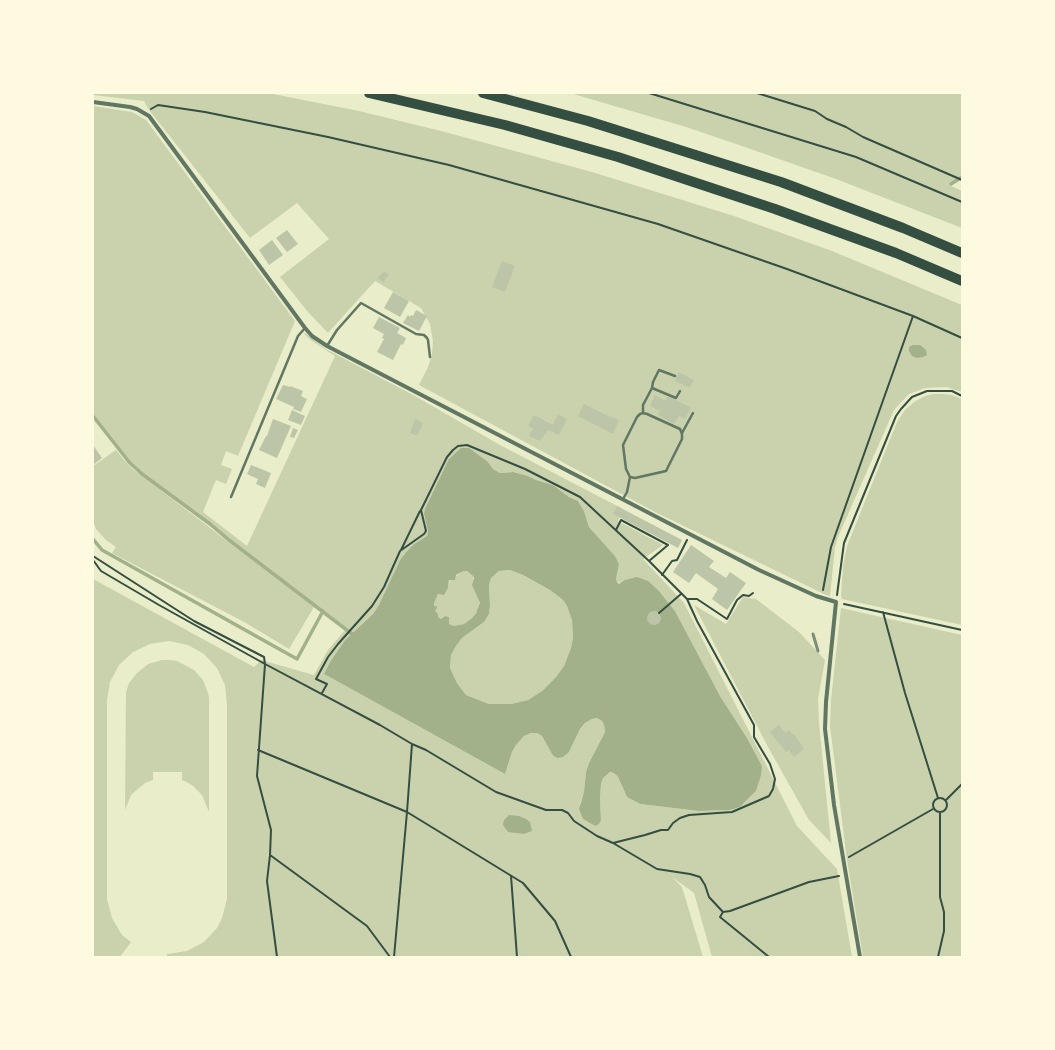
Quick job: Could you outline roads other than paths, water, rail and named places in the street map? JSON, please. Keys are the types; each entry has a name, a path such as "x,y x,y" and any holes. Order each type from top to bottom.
{"highway":[{"path":"369,93 505,125 618,157 775,209 896,253 962,282"},
{"path":"484,93 595,123 781,182 903,228 962,253"}],"street":[{"path":"93,102 130,107 144,112 149,116 312,336 327,346 689,535 766,574 822,599 836,602 826,702 825,729 834,805 860,957"}],"lane":[{"path":"327,346 337,330 362,303 416,334 424,335 428,340 430,357"},
{"path":"231,497 298,336 305,328"},
{"path":"643,413 643,405 659,370 674,376"},
{"path":"652,388 676,398 680,391"},
{"path":"623,500 627,492 630,477 626,469 624,445 637,417 643,413"},
{"path":"643,413 680,430 682,434"},
{"path":"630,477 635,478 666,471 693,413"}],"waterway":[{"path":"951,184 962,177"},
{"path":"93,416 129,462 142,474 210,524 352,634"},
{"path":"93,539 102,550 297,659 323,611"}],"railway":[{"path":"813,634 818,651"}]}
